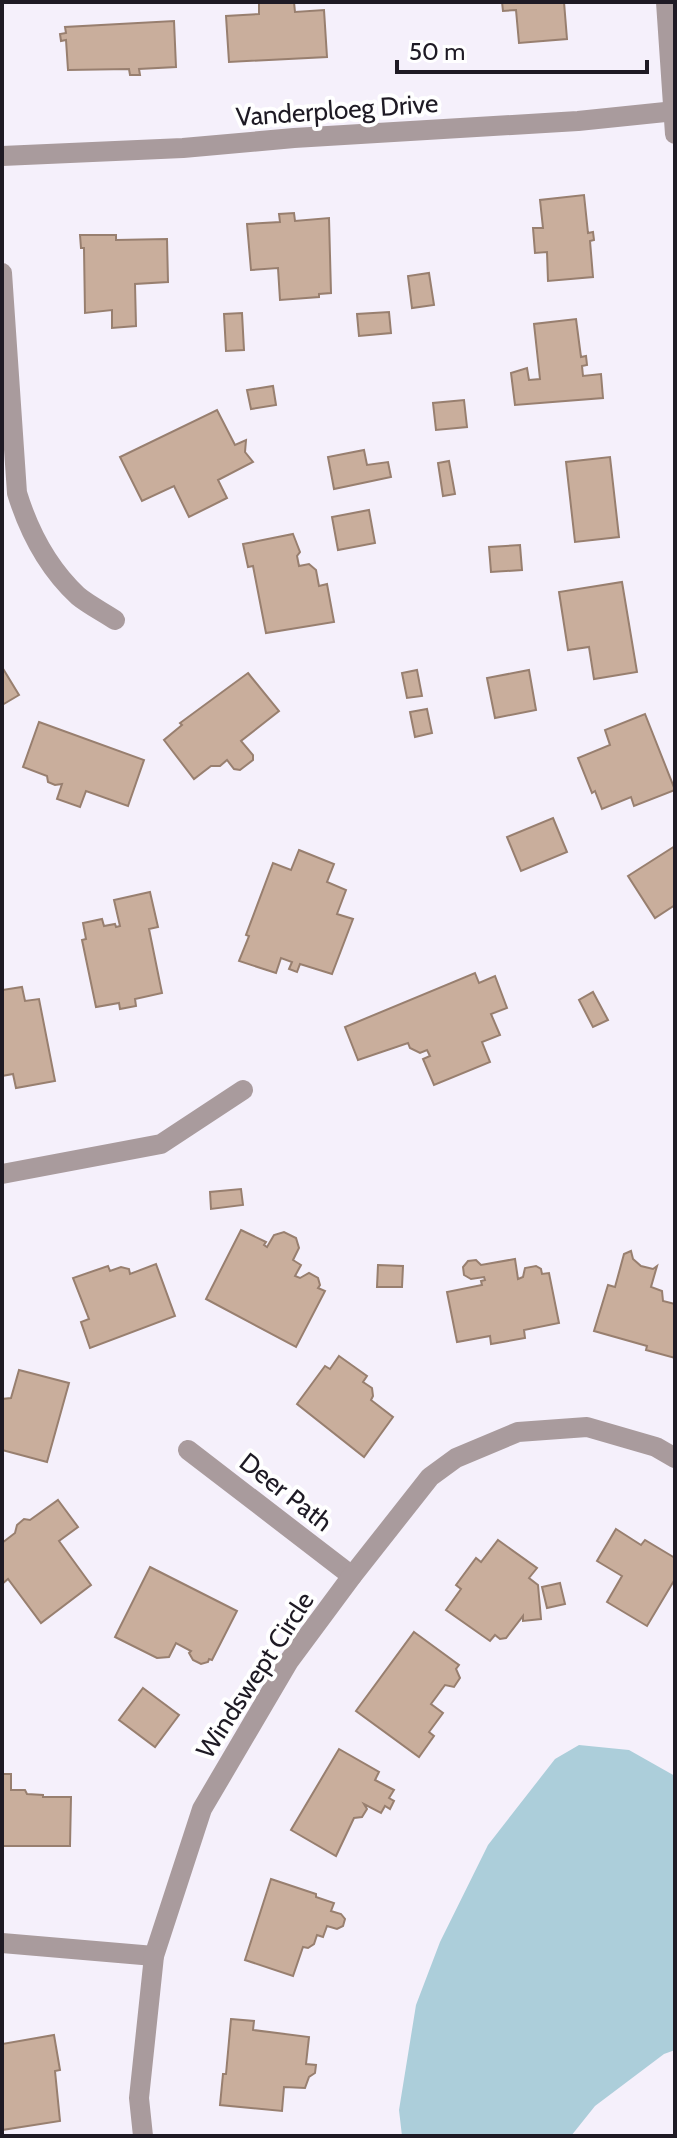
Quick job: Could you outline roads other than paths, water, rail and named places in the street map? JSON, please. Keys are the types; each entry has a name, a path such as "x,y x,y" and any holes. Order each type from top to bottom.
{"street":[{"path":"666,2 675,134"},
{"name":"Vanderploeg Drive","path":"2,156 183,148 294,138 578,121 674,111"},
{"path":"2,273 17,493 26,521 48,562 79,597 115,620"},
{"path":"2,1174 161,1144 243,1090"},
{"name":"Windswept Circle","path":"143,2136 139,2098 154,1956 202,1809 289,1661 352,1576 430,1477 456,1458 518,1432 587,1427 656,1447 675,1458"},
{"name":"Deer Path","path":"188,1450 352,1576"},
{"path":"2,1943 154,1956"}],"water":[{"path":"579,1745 629,1750 675,1776 675,2050 664,2054 595,2106 571,2136 402,2136 399,2110 416,2005 440,1942 488,1845 555,1759"}]}
